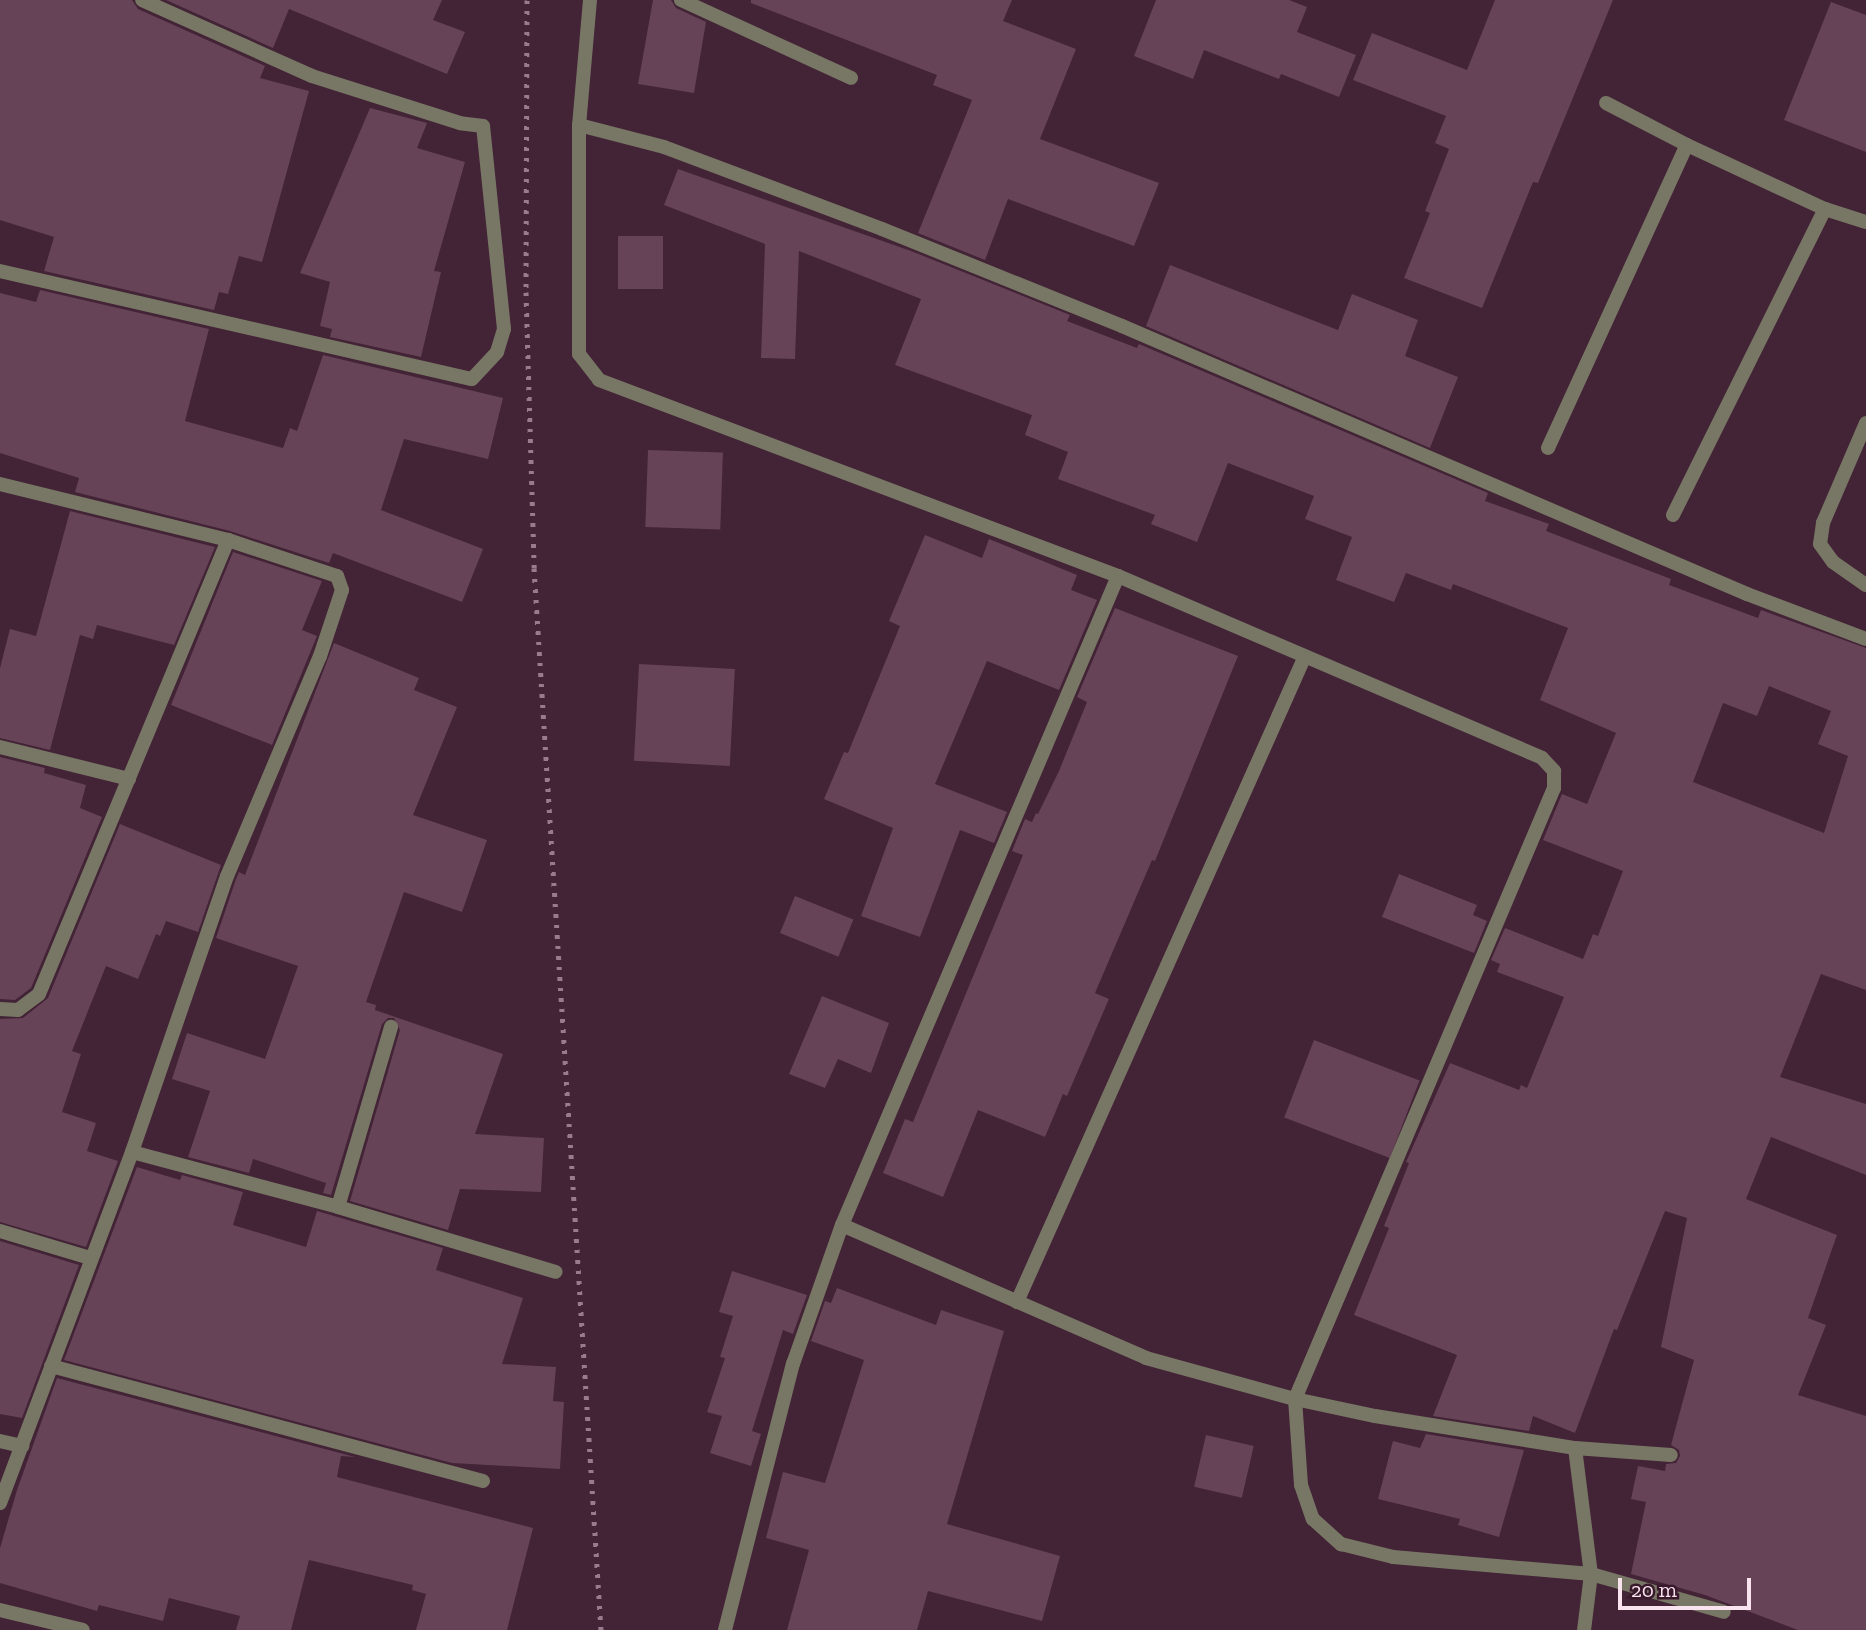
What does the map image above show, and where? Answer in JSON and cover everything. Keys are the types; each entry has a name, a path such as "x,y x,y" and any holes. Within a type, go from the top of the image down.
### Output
{"street":[{"path":"0,271 472,379 498,352 504,329 483,126 460,123 313,76 142,0"},
{"path":"590,0 579,125 579,354 599,380 1118,576 1542,758 1554,771 1554,788 1295,1399 1301,1485 1313,1519 1341,1544 1393,1557 1591,1574 1724,1612"},
{"path":"681,0 851,78"},
{"path":"1606,103 1687,145 1825,209 1866,222"},
{"path":"579,125 663,147 882,229 1122,326 1586,526 1866,639"},
{"path":"1548,448 1687,145"},
{"path":"1674,515 1825,209"},
{"path":"1866,422 1823,523 1820,544 1833,562 1866,585"},
{"path":"0,484 228,540 337,576 342,590 320,656 227,876 132,1152 0,1503"},
{"path":"0,1009 18,1010 39,994 228,540"},
{"path":"725,1630 793,1364 842,1225 1118,576"},
{"path":"1017,1302 1305,656"},
{"path":"0,747 129,779"},
{"path":"338,1207 391,1027"},
{"path":"132,1152 338,1207 556,1272"},
{"path":"842,1225 1146,1358 1295,1399 1375,1416 1575,1448 1671,1455"},
{"path":"0,1231 90,1258"},
{"path":"51,1366 483,1481"},
{"path":"0,1441 22,1446"},
{"path":"1575,1448 1591,1574 1584,1630"},
{"path":"0,1610 83,1630"}],"building":[{"path":"0,0 132,0 138,9 265,66 260,78 309,91 262,262 239,256 228,294 219,292 214,310 44,271 54,237 0,220"},
{"path":"166,0 442,0 433,20 465,32 447,74 289,9 273,48"},
{"path":"653,0 671,0 676,8 706,22 694,93 638,84"},
{"path":"751,0 1012,0 1003,21 1076,49 1040,139 1159,183 1134,246 1008,199 985,260 918,233 972,100 933,85 937,75 751,3"},
{"path":"1156,0 1289,0 1307,7 1297,32 1356,55 1339,97 1281,74 1279,79 1204,50 1193,79 1134,56"},
{"path":"1495,0 1613,0 1538,183 1533,182 1482,308 1404,278 1430,213 1425,211 1449,149 1435,143 1446,116 1353,80 1372,33 1467,70"},
{"path":"1831,2 1866,15 1866,152 1784,120"},
{"path":"370,108 427,123 417,148 465,162 434,271 441,272 421,357 330,337 332,329 320,326 330,282 300,273"},
{"path":"678,169 911,251 1070,315 1067,321 1137,348 1139,344 1488,493 1485,501 1549,524 1546,531 1671,579 1669,585 1758,618 1761,610 1866,648 1866,990 1821,974 1780,1077 1866,1104 1866,1175 1771,1137 1746,1199 1837,1235 1808,1318 1826,1325 1798,1395 1866,1416 1866,1630 1798,1630 1705,1595 1631,1574 1646,1502 1631,1499 1638,1466 1665,1471 1666,1464 1676,1463 1680,1456 1679,1450 1671,1445 1694,1360 1661,1347 1687,1218 1665,1211 1617,1330 1614,1329 1575,1433 1533,1416 1529,1431 1433,1416 1457,1355 1354,1315 1389,1228 1384,1226 1409,1163 1406,1162 1450,1063 1519,1090 1521,1085 1527,1088 1564,997 1497,972 1500,964 1491,960 1505,928 1583,959 1593,934 1598,936 1623,871 1543,840 1562,794 1587,804 1616,733 1540,700 1568,628 1453,584 1451,590 1406,573 1394,602 1336,580 1352,537 1305,519 1314,496 1228,463 1197,542 1151,524 1155,515 1058,479 1068,452 1025,435 1032,415 895,365 921,299 799,251 795,359 761,358 765,244 664,205","holes":["1769,686 1831,711 1818,744 1848,756 1824,833 1693,782 1723,703 1757,716"]},
{"path":"618,236 663,236 663,289 618,289"},
{"path":"1170,265 1338,330 1352,294 1418,320 1405,356 1458,377 1430,448 1146,326"},
{"path":"40,290 209,329 185,421 283,448 290,428 297,431 323,355 503,398 488,459 404,439 381,510 483,549 462,602 333,553 329,563 230,531 75,492 79,478 0,453 0,293 36,302"},
{"path":"648,450 723,453 720,530 645,527"},
{"path":"70,511 215,547 174,645 97,625 93,639 80,635 50,750 0,738 0,668 10,629 36,636"},
{"path":"925,535 982,558 989,539 1077,575 1071,590 1097,600 1059,690 987,661 935,784 1007,812 994,843 960,830 920,937 861,916 893,828 824,799 844,752 848,753 900,626 889,621"},
{"path":"233,552 322,581 302,630 317,636 272,745 171,705"},
{"path":"1115,608 1238,656 1155,861 1152,860 1095,993 1109,999 1067,1096 1063,1094 1045,1137 978,1110 943,1197 883,1173 905,1119 913,1122 1023,855 1012,851 1025,819 1032,822 1036,813 1038,814 1059,771 1087,702 1077,697"},
{"path":"334,643 419,678 414,690 457,707 413,815 487,840 462,912 404,892 366,1002 376,1005 375,1010 503,1054 475,1134 544,1138 541,1192 460,1189 448,1230 350,1201 400,1030 394,1018 388,1018 382,1024 331,1195 323,1193 326,1183 253,1159 249,1173 188,1157 210,1091 172,1079 187,1033 265,1059 298,966 216,938 239,872 245,875"},
{"path":"639,664 735,669 730,766 634,761"},
{"path":"0,757 45,768 44,773 86,785 80,808 102,817 31,988 15,1000 0,999"},
{"path":"120,824 221,865 198,932 166,921 160,936 156,934 138,979 106,966 72,1051 81,1054 62,1112 96,1123 87,1151 118,1161 86,1247 0,1222 0,1019 23,1018 48,998"},
{"path":"1399,874 1477,905 1473,915 1487,921 1474,953 1382,917"},
{"path":"795,896 853,920 838,957 780,933"},
{"path":"822,996 889,1023 871,1073 838,1059 825,1088 789,1074"},
{"path":"1314,1040 1419,1080 1390,1158 1284,1117"},
{"path":"137,1167 180,1180 182,1175 243,1192 233,1225 306,1247 317,1211 443,1248 436,1270 523,1298 502,1364 556,1367 553,1401 564,1402 560,1469 452,1463 64,1360"},
{"path":"0,1241 79,1265 22,1418 0,1414"},
{"path":"732,1271 807,1295 793,1334 783,1330 752,1431 761,1434 751,1466 710,1453 722,1416 707,1412 725,1358 720,1357 733,1316 719,1312"},
{"path":"837,1288 936,1325 941,1310 1004,1331 947,1524 1060,1556 1042,1621 928,1591 917,1630 787,1630 809,1550 766,1538 783,1472 825,1483 864,1360 811,1341 825,1301 831,1303"},
{"path":"57,1378 355,1457 341,1456 337,1477 533,1528 507,1630 416,1630 426,1594 412,1590 413,1585 309,1560 291,1630 236,1630 240,1616 169,1598 163,1621 99,1605 97,1611 0,1583 0,1548 17,1490"},
{"path":"1426,1434 1524,1450 1499,1537 1458,1525 1460,1519 1378,1499 1393,1441 1420,1448"},
{"path":"1206,1435 1254,1446 1242,1498 1194,1487"}],"railway":[{"path":"527,0 526,292 534,568 601,1630"}]}
